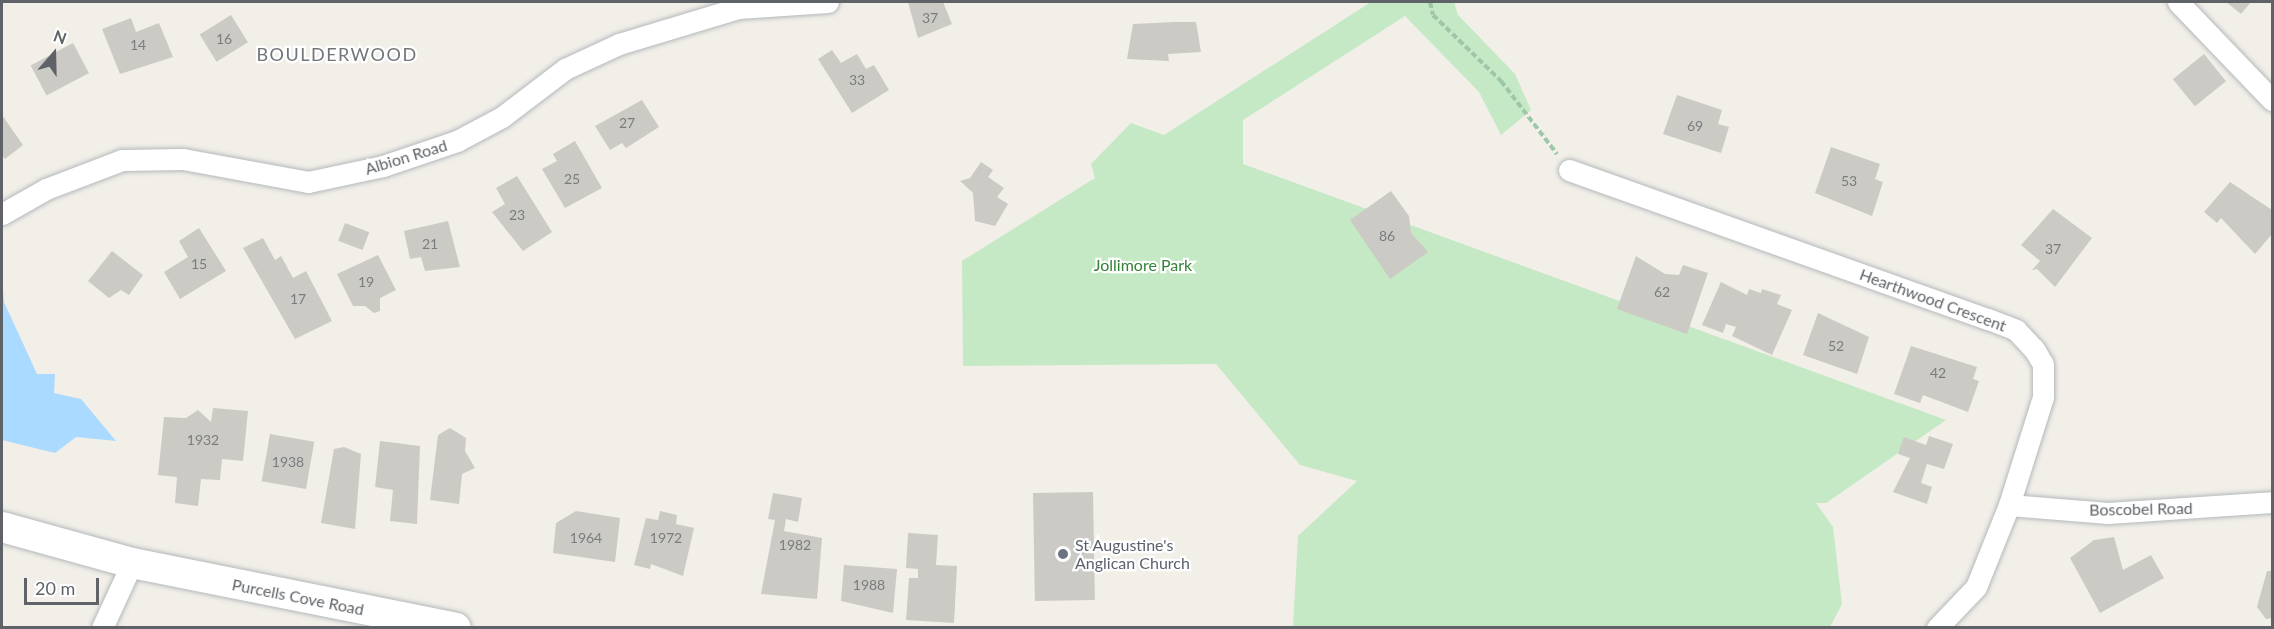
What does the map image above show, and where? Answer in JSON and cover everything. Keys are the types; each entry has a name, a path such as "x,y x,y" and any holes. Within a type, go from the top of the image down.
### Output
{"main road":[{"name":"Purcells Cove Road","path":"2,527 132,563 456,627"}],"street":[{"name":"Albion Road","path":"2,214 46,189 122,160 183,159 308,182 383,166 457,141 502,117 565,69 619,44 738,8 828,2"},
{"path":"2178,2 2272,100"},
{"name":"Hearthwood Crescent","path":"1569,171 2016,330 2034,349 2045,382 2009,505 1976,586 1937,627"},
{"name":"Boscobel Road","path":"2009,505 2108,513 2272,502"},
{"path":"102,627 132,563"}],"path":[{"path":"1430,2 1433,15 1501,81 1569,171"}],"green space":[{"name":"Jollimore Park","path":"1371,2 1454,2 1458,15 1515,74 1531,110 1501,135 1479,92 1405,16 1243,120 1243,164 1946,420 1826,503 1816,503 1833,527 1842,604 1830,627 1293,627 1298,536 1357,481 1300,465 1216,364 963,366 962,261 1095,178 1091,164 1131,123 1164,135"}],"water":[{"path":"2,276 4,302 37,374 55,374 54,393 81,399 116,441 76,437 55,453 2,440"}],"building":[{"path":"908,2 943,2 952,24 918,38"},
{"path":"2226,2 2251,2 2241,14"},
{"path":"231,15 248,42 217,62 200,35"},
{"path":"131,18 136,32 159,23 173,57 120,74 102,29"},
{"path":"1196,22 1201,52 1168,54 1169,61 1127,59 1133,24"},
{"path":"73,43 89,73 47,96 31,66"},
{"path":"832,50 841,63 857,54 866,69 874,65 889,90 852,113 818,59"},
{"path":"2204,54 2226,81 2195,106 2173,79"},
{"path":"1677,95 1722,110 1718,124 1729,127 1721,153 1663,134"},
{"path":"642,100 659,127 626,148 622,143 610,150 595,126"},
{"path":"2,115 23,145 5,159 2,155"},
{"path":"575,141 602,188 565,208 542,169 557,161 553,154"},
{"path":"1831,147 1880,164 1875,179 1883,182 1872,216 1815,193"},
{"path":"981,162 993,170 988,177 1004,188 997,197 1008,204 995,226 975,221 973,193 960,181 970,178"},
{"path":"517,176 552,232 523,251 492,212 505,204 496,188"},
{"path":"2230,182 2272,210 2272,234 2255,254 2221,218 2217,223 2204,212"},
{"path":"1391,191 1409,216 1411,233 1428,252 1390,279 1350,220"},
{"path":"2053,209 2092,238 2055,287 2037,269 2032,270 2040,261 2021,245"},
{"path":"448,221 460,267 425,271 421,257 410,259 404,231"},
{"path":"345,223 369,232 362,250 338,241"},
{"path":"199,228 226,271 180,299 164,272 188,257 179,241"},
{"path":"263,238 275,260 281,256 293,278 306,271 332,321 295,339 243,248"},
{"path":"112,251 143,275 129,295 121,290 109,298 88,281"},
{"path":"378,255 396,290 380,298 380,311 374,313 365,306 353,306 337,274"},
{"path":"1636,256 1665,274 1679,275 1683,265 1708,273 1687,334 1617,309"},
{"path":"1721,282 1747,295 1749,289 1761,293 1762,289 1781,295 1777,304 1792,310 1772,355 1732,336 1736,327 1726,324 1723,333 1702,325"},
{"path":"1818,313 1869,337 1857,374 1803,355"},
{"path":"1911,346 1977,367 1973,379 1979,381 1968,412 1923,395 1920,403 1894,394"},
{"path":"213,408 248,411 243,461 222,459 220,480 201,479 198,506 175,503 177,477 158,475 164,417 186,418 198,410 211,422"},
{"path":"450,428 466,438 465,451 475,468 462,474 459,504 430,500 438,435"},
{"path":"270,434 314,442 306,489 262,481"},
{"path":"1929,436 1953,444 1944,469 1927,464 1921,483 1932,487 1927,504 1893,492 1910,458 1898,454 1904,437 1926,445"},
{"path":"380,441 420,446 417,524 390,521 393,490 375,487"},
{"path":"344,447 361,454 355,529 321,523 334,449"},
{"path":"1093,492 1095,600 1035,601 1033,493"},
{"path":"773,493 802,498 798,522 786,519 784,531 822,538 817,599 761,594 775,520 768,519"},
{"path":"576,511 620,518 615,562 553,553 556,523"},
{"path":"660,511 677,515 676,524 694,528 683,576 651,564 650,569 634,565 646,518 658,520"},
{"path":"908,533 938,535 936,565 957,566 954,623 906,620 909,578 918,578 918,569 906,568"},
{"path":"2114,537 2123,570 2151,555 2164,578 2100,613 2070,558 2094,540"},
{"path":"844,565 897,569 893,613 841,601"},
{"path":"2267,571 2272,571 2272,618 2266,619 2257,607"}],"place":[{"name":"St Augustine's Anglican Church","path":"1063,554"}],"district":[{"name":"BOULDERWOOD","path":"337,54"}]}
